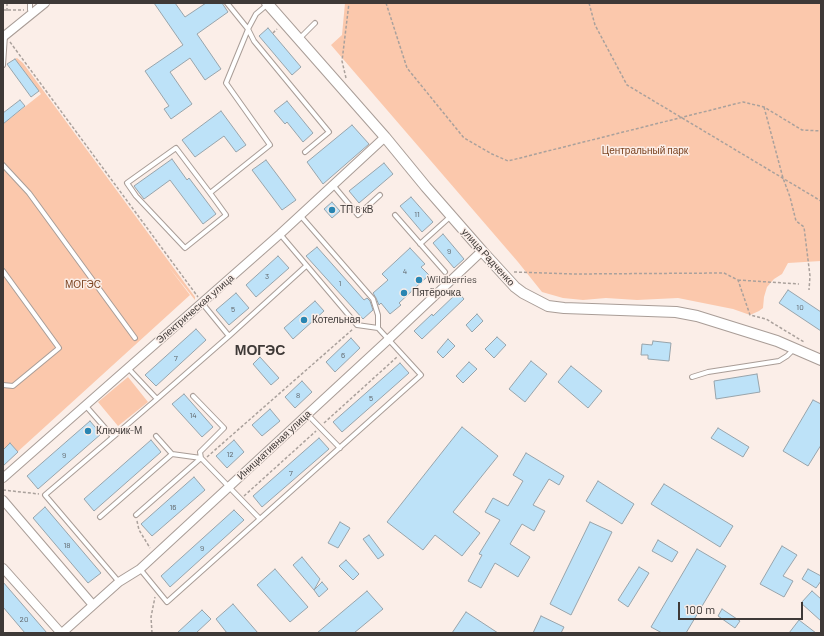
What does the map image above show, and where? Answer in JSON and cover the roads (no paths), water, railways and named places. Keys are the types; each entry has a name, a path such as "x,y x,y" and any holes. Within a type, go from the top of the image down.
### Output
{"street":[{"path":"4,36 45,3"},
{"name":"улица Радченко","path":"267,3 385,137 482,251 515,287 533,299 548,306 564,308 676,312 697,316 767,337 821,360"},
{"name":"Электрическая улица","path":"3,478 280,234 385,137"},
{"name":"Инициативная улица","path":"3,568 62,633 119,582 140,569 482,251"},
{"path":"3,500 93,605"}],"lane":[{"path":"30,3 30,10"},
{"path":"227,3 248,29 254,41 329,132 305,152"},
{"path":"210,193 270,145 226,83 248,29 256,14 267,3"},
{"path":"299,40 315,24"},
{"path":"3,65 4,36"},
{"path":"176,148 210,193 226,215 185,248 136,196 127,183 176,148"},
{"path":"3,165 29,193 135,338"},
{"path":"333,185 358,215 380,195"},
{"path":"395,215 445,272"},
{"path":"300,216 373,300 378,315 378,328"},
{"path":"420,244 451,216"},
{"path":"140,569 167,602 421,375 378,328 357,325 280,234"},
{"path":"119,582 46,495 229,336 306,266"},
{"path":"3,271 59,348 13,386 3,385"},
{"path":"202,303 229,336"},
{"path":"692,377 708,372 779,361 795,348"},
{"path":"128,368 156,399"},
{"path":"193,396 224,428 200,452 202,460 260,519"},
{"path":"85,405 113,437"},
{"path":"307,414 340,448"},
{"path":"156,436 172,454 202,460"},
{"path":"100,517 172,454"},
{"path":"136,515 202,460"}],"place":[{"name":"ТП 6 кВ","path":"332,210"},
{"name":"Wildberries","path":"419,280"},
{"name":"Пятёрочка","path":"404,293"},
{"name":"Котельная","path":"304,320"},
{"name":"Ключик-М","path":"88,431"}],"district":[{"name":"МОГЭС","path":"260,350"}],"park label":[{"name":"Центральный парк","path":"645,151"}]}
